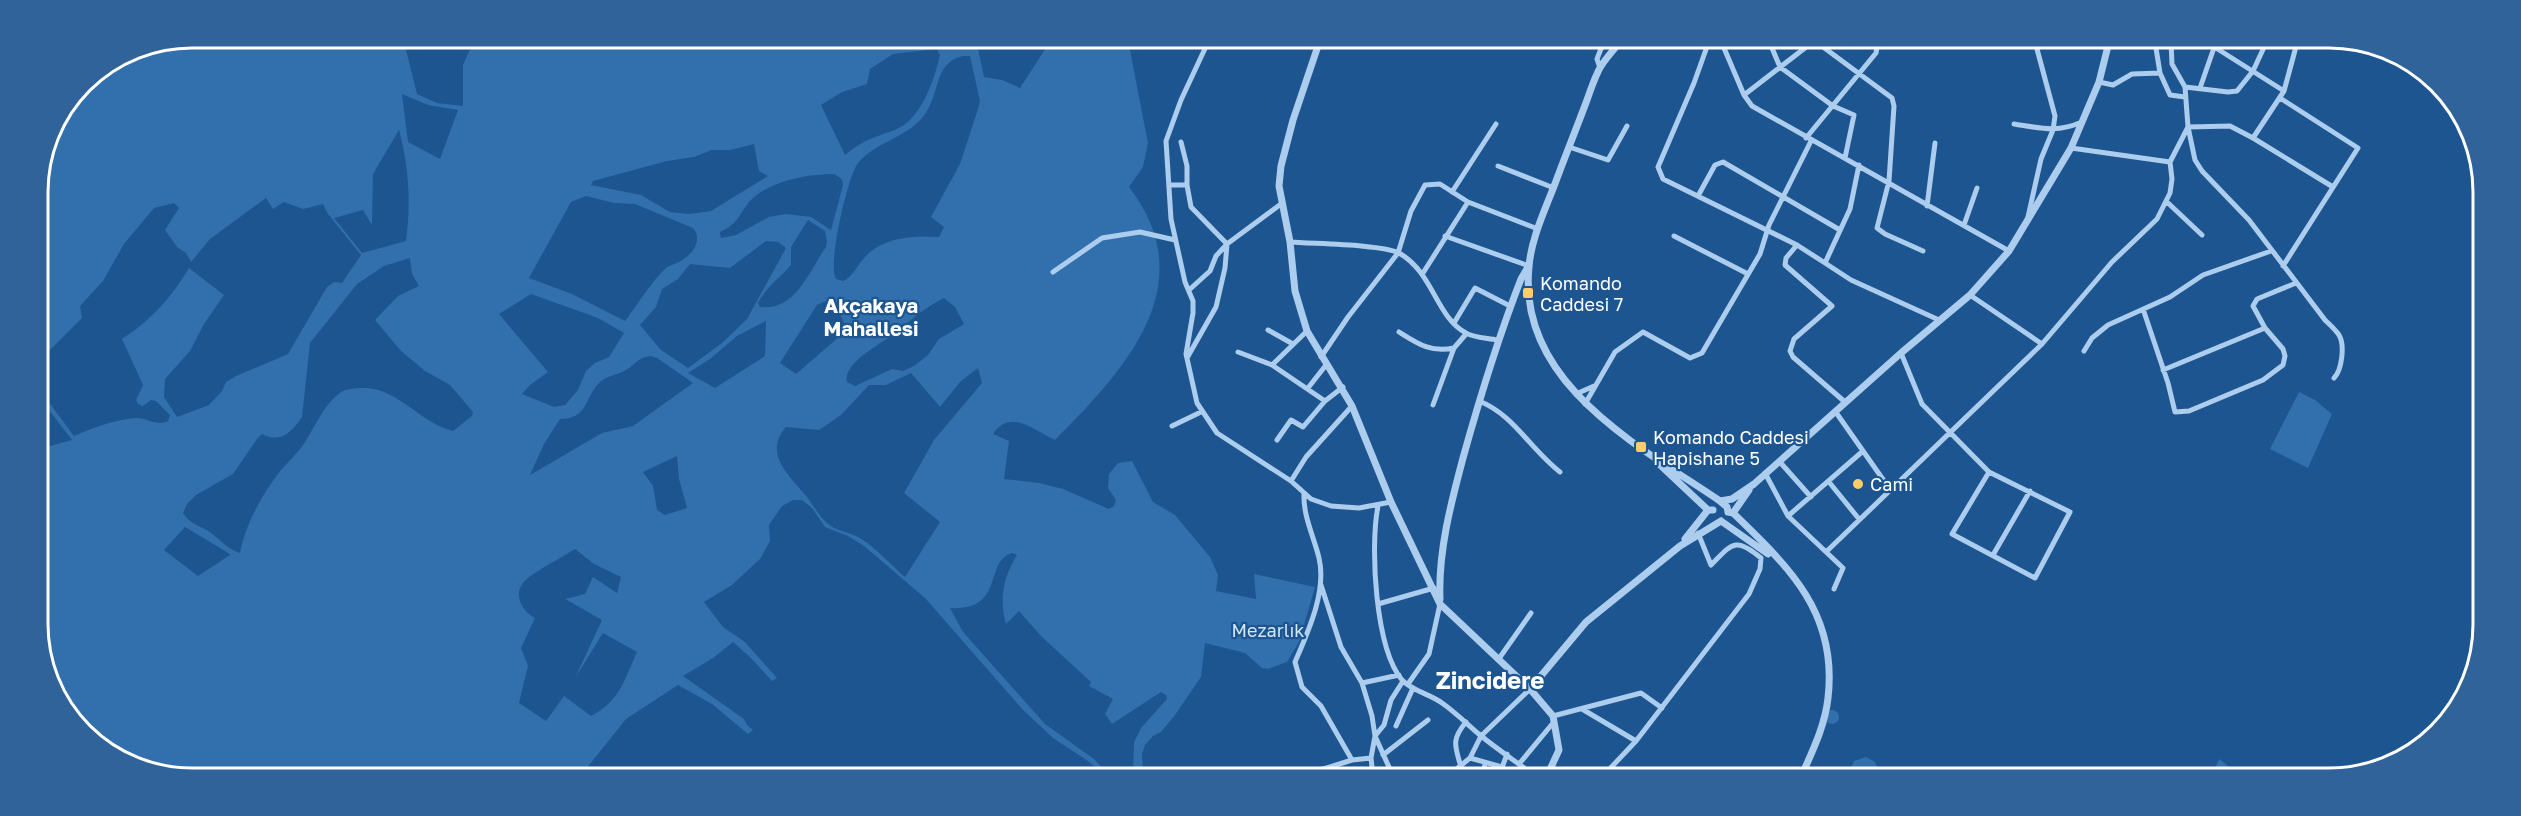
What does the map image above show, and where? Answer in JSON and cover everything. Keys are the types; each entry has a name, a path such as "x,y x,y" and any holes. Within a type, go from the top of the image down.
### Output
{"street":[{"path":"1205,48 1166,136 1175,240 1194,307 1187,359 1194,396 1201,412 1221,436 1291,481 1304,494 1318,502 1331,506 1359,508 1391,502"},
{"path":"1318,48 1281,165 1279,186 1290,242 1295,291 1307,331 1352,405 1391,502 1440,604 1530,690 1553,719 1559,750 1551,768"},
{"path":"1600,68 1597,59 1601,48"},
{"path":"1372,768 1371,758 1375,736 1384,725 1391,700 1408,684 1429,654 1440,604 1439,579 1452,498 1497,340 1528,266 1538,229 1600,68 1616,48"},
{"path":"1706,48 1658,167 1663,179 1797,245 1851,280 1938,320"},
{"path":"1724,48 1744,95 1752,106 2009,251"},
{"path":"1772,48 1780,67 1833,106 1854,114 1845,158"},
{"path":"1744,95 1807,48"},
{"path":"1823,48 1889,95 1894,102 1889,182 1877,228 1923,251"},
{"path":"1585,404 1615,352 1642,332 1690,358 1698,356 1718,328 1760,254 1768,230 1808,139 1860,75 1876,53 1877,48"},
{"path":"2027,222 2041,159 2053,130 2055,116 2037,48"},
{"path":"1466,722 1456,734 1455,746 1461,767 1470,758 1481,736 1530,690 1586,621 1680,546 1731,512 1754,484 1779,461 1901,352 1970,295 2009,251 2071,148 2084,122 2099,82 2108,48"},
{"path":"2156,48 2160,73 2170,95 2185,97"},
{"path":"2171,48 2173,69 2185,87 2188,127 2198,165 2249,220 2340,337 2342,349 2340,370 2334,378"},
{"path":"2200,88 2215,48"},
{"path":"2220,48 2284,91"},
{"path":"2185,87 2235,92 2244,86 2264,48"},
{"path":"2253,138 2284,91 2296,48"},
{"path":"2099,82 2113,85 2132,74 2160,73"},
{"path":"2280,98 2358,148 2283,266"},
{"path":"2014,124 2053,130 2066,129 2084,122"},
{"path":"1452,192 1496,124"},
{"path":"1569,147 1608,160 1627,126"},
{"path":"2188,127 2230,126 2333,187"},
{"path":"1826,552 1889,488 2042,344 2112,262 2157,219 2167,202 2172,179 2170,162 2188,127"},
{"path":"1181,142 1187,166 1187,185 1191,207 1227,244 1225,268 1216,307 1187,359"},
{"path":"1927,206 1935,143"},
{"path":"2071,148 2170,162"},
{"path":"1698,196 1715,165 1721,161 1840,230"},
{"path":"1825,263 1850,209 1858,165"},
{"path":"1498,166 1554,188"},
{"path":"1321,357 1348,317 1398,253 1411,211 1425,185 1440,184 1468,202 1538,229"},
{"path":"1169,185 1187,185"},
{"path":"1964,225 1977,188"},
{"path":"1423,273 1468,202"},
{"path":"2167,202 2202,235"},
{"path":"1189,290 1210,271 1216,256 1227,244 1281,204"},
{"path":"1053,272 1102,238 1140,231 1175,240"},
{"path":"1445,236 1528,266"},
{"path":"1674,236 1748,274"},
{"path":"1290,242 1380,248 1398,253 1423,273 1454,323 1466,334 1497,340"},
{"path":"1797,245 1786,258 1785,265 1832,306 1794,339 1790,351 1793,357 1845,402"},
{"path":"2084,351 2092,338 2108,325 2170,297 2203,275 2271,251"},
{"path":"1528,266 1528,293 1533,318 1544,350 1560,376 1585,404 1641,447 1727,507 1789,571 1806,593 1819,617 1826,644 1829,674 1828,700 1819,735 1805,768"},
{"path":"2143,309 2175,412 2189,411 2263,380 2280,368 2285,359 2284,351 2253,309 2254,302 2296,283"},
{"path":"1454,323 1475,288 1510,306"},
{"path":"1970,295 2042,344"},
{"path":"2163,370 2265,328"},
{"path":"1268,330 1293,344"},
{"path":"1272,365 1307,331"},
{"path":"1399,332 1430,349 1442,351 1454,348"},
{"path":"1433,405 1454,348 1466,334"},
{"path":"1238,352 1272,365 1325,401"},
{"path":"1901,352 1922,404 1948,433 1989,472 2070,512 2035,578 1952,534 1989,472"},
{"path":"1308,388 1326,365"},
{"path":"1576,394 1595,385"},
{"path":"1277,440 1291,420 1303,427 1325,401 1343,387"},
{"path":"1479,401 1502,413 1537,453 1560,472"},
{"path":"1291,481 1306,456 1352,405"},
{"path":"1835,411 1889,488"},
{"path":"1172,426 1201,412"},
{"path":"1641,447 1716,517 1751,540 1789,571"},
{"path":"1788,516 1863,451"},
{"path":"1779,461 1811,497"},
{"path":"1766,473 1788,516 1843,568 1834,589"},
{"path":"1829,482 1859,519"},
{"path":"1680,546 1715,506 1732,499 1754,484"},
{"path":"1993,555 2030,491"},
{"path":"1304,494 1303,506 1320,560 1321,584 1341,647 1362,683 1372,716 1375,736 1389,768"},
{"path":"1378,506 1374,559 1378,604 1387,648 1399,675 1408,684 1441,702 1481,736 1524,768"},
{"path":"1611,768 1636,741 1749,594 1760,569 1761,558 1747,546 1739,543 1730,546 1711,566 1698,533"},
{"path":"1321,584 1305,639 1295,662 1302,687 1321,706 1352,760"},
{"path":"1378,604 1434,588"},
{"path":"1498,660 1531,613"},
{"path":"1362,683 1399,675"},
{"path":"1396,726 1408,684"},
{"path":"1519,764 1553,719 1641,693 1662,708"},
{"path":"1582,709 1636,741"},
{"path":"1383,755 1428,720"},
{"path":"1470,758 1502,768 1507,754"},
{"path":"1326,768 1352,760 1371,758"},
{"path":"1484,768 1485,763"}],"green space":[{"name":"Mezarlık","path":"192,48 406,48 417,94 437,103 463,106 463,65 471,48 979,48 984,77 1002,80 1020,88 1046,48 1130,48 1148,143 1143,167 1129,187 1150,223 1159,257 1157,291 1147,323 1129,354 1107,384 1055,440 1032,427 1016,422 1008,422 1000,426 993,434 1009,441 1004,479 1039,483 1063,489 1109,509 1114,506 1116,500 1108,488 1109,474 1118,463 1132,461 1153,502 1175,515 1210,557 1218,575 1216,591 1256,599 1254,574 1315,587 1299,642 1287,662 1268,669 1262,668 1245,653 1205,643 1201,677 1161,732 1153,736 1145,745 1142,754 1143,768 1133,768 1134,742 1141,728 1167,699 1166,695 1161,692 1112,724 1105,714 1113,699 1089,686 1091,682 1042,637 1019,611 1006,624 1003,605 1004,588 1008,572 1017,555 1012,553 1003,558 987,594 979,602 968,607 950,608 963,632 1045,724 1094,759 1102,768 1096,768 1053,738 1023,710 925,598 864,546 848,536 825,527 812,508 802,500 793,500 782,506 769,525 770,541 760,559 732,585 704,602 723,627 745,642 777,678 772,681 733,642 713,658 683,676 744,719 753,730 748,734 712,704 678,685 626,719 587,768 173,767 137,757 104,738 90,726 72,704 56,670 49,643 48,624 48,447 72,440 48,409 48,401 74,436 127,419 139,418 160,423 168,421 170,415 156,401 151,400 143,406 138,404 136,400 143,385 122,339 160,308 189,268 224,295 204,324 190,351 165,379 164,397 177,417 209,405 222,391 226,382 288,354 327,287 334,282 342,283 361,255 328,214 323,204 303,209 284,202 273,209 266,198 210,239 191,262 165,230 179,208 174,203 154,208 124,244 103,281 80,306 82,318 48,352 48,183 53,155 67,120 97,84 120,67 155,53","holes":["937,49 940,55 930,87 913,117 904,125 863,142 845,155 821,105 842,92 867,84 870,69 893,54","970,56 980,101 960,164 931,217 944,227 939,237 919,236 890,241 872,250 846,279 843,281 836,279 834,271 836,240 849,184 858,163 873,150 907,131 922,118 928,110 941,73 953,60","402,94 428,105 458,110 440,159 408,142","399,130 408,186 406,241 362,253 334,218 363,210 372,225 373,174","754,144 759,171 768,176 711,211 689,214 670,212 641,195 591,185 593,181 667,161 694,157 712,150 730,150","834,174 842,179 843,185 831,230 811,217 786,214 769,217 736,235 721,238 720,232 734,223 757,195 777,184 812,175","586,196 614,203 635,204 693,228 696,233 697,242 692,252 660,274 625,321 572,294 529,278 571,202","808,220 825,231 826,247 807,278 792,296 772,307 760,307 758,303 761,297 791,265 791,247","766,241 778,242 786,248 747,319 722,343 688,368 661,350 640,325 656,307 662,289 678,279 690,264 730,268","410,258 412,274 419,286 398,296 375,320 401,351 425,371 450,385 473,412 472,416 453,431 441,427 400,400 379,390 360,388 343,391 329,403 302,446 267,489 251,520 240,553 193,523 183,513 187,504 196,495 233,474 262,434 274,438 285,435 302,417 310,343 357,284 384,266","531,294 598,318 624,333 609,357 595,363 586,371 578,390 565,405 554,407 522,394 548,372 499,314","833,298 847,330 796,374 780,363 817,305","944,298 955,307 964,324 939,339 928,355 914,366 903,371 892,369 855,386 847,382 847,375 851,367 866,353 925,309","766,321 765,356 715,388 688,373 710,359 737,336","647,357 657,358 693,383 633,426 602,433 530,475 544,444 560,419 569,418 581,411 600,382","978,368 982,383 934,440 904,493 940,522 905,577 866,542 834,528 824,520 787,473 778,456 777,447 779,437 786,427 819,430 841,415 869,385 886,385 911,373 940,407 960,382","677,456 679,479 687,508 665,515 657,510 653,486 643,472","185,527 230,555 198,576 164,550","575,549 594,564 621,577 617,593 593,577 585,594 565,599 602,620 575,678 603,633 637,652 620,689 601,710 591,716 564,696 546,721 519,703 528,666 521,648 535,618 523,607 519,593 527,579"]},
{"path":"2299,392 2315,400 2332,414 2308,468 2270,449"},
{"path":"1832,710 1837,712 1839,717 1837,722 1832,724 1827,722 1825,717 1827,712"},
{"path":"1866,757 1875,762 1877,768 1851,768 1854,761"},
{"path":"2219,759 2231,768 2215,768"}],"place":[{"name":"Komando Caddesi 7","path":"1528,293"},
{"name":"Komando Caddesi Hapishane 5","path":"1641,447"},
{"name":"Cami","path":"1858,484"}],"district":[{"name":"Akçakaya Mahallesi","path":"871,316"},
{"name":"Zincidere","path":"1490,679"}]}
